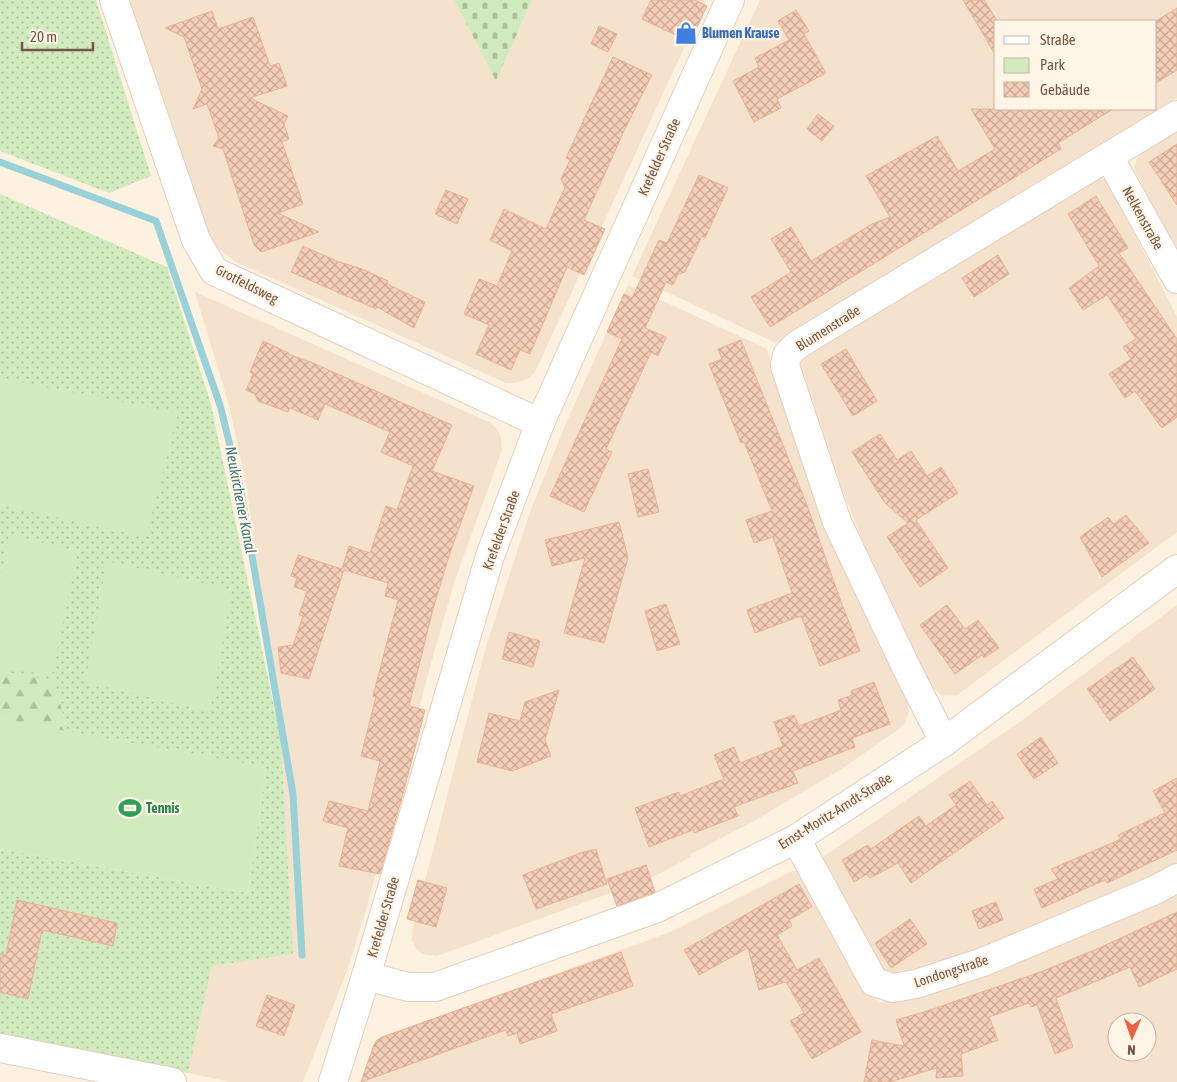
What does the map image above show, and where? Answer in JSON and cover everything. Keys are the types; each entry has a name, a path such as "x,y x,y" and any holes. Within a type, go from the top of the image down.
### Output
{"street":[{"name":"Grotfeldsweg","path":"114,0 196,240 214,271 540,423"},
{"name":"Krefelder Straße","path":"333,1082 490,556 540,423 730,0"},
{"name":"Blumenstraße","path":"944,742 837,522 785,366 787,355 797,345 1177,115"},
{"name":"Nelkenstraße","path":"1109,157 1177,279"},
{"name":"Ernst-Moritz-Arndt-Straße","path":"366,976 408,987 435,987 657,908 796,839 944,742 1177,569"},
{"name":"Londongstraße","path":"796,839 874,982 893,988 916,984 983,962 1146,894 1177,878"},
{"path":"0,1048 172,1082"}],"shaded area":[{"path":"126,0 454,0 496,81 532,0 706,0 535,372 529,378 515,383 506,383 234,261 214,245 208,234"},
{"path":"760,0 1177,0 1177,98 776,343 632,276"},
{"path":"1177,128 1177,254 1134,169 1141,151"},
{"path":"1091,180 1105,180 1109,184 1177,317 1177,532 957,695 943,696 933,688 895,613 860,535 830,458 801,365 807,353"},
{"path":"628,285 767,349 805,468 906,696 909,704 908,714 905,723 899,729 840,770 752,822 691,854 691,857 649,879 437,956 422,954 412,941 412,931 485,650 530,512 567,421"},
{"path":"195,292 489,422 497,429 501,437 502,450 455,580 430,667 368,903 348,968 303,1082 230,1082 188,1073 212,966 293,954 281,741 246,483 229,405"},
{"path":"1177,605 1177,868 963,958 886,978 821,862 823,857 1021,721"},
{"path":"792,871 799,871 805,876 878,1003 933,987 1177,888 1177,1082 360,1082 374,1043 380,1038 670,932"}],"green space":[{"path":"0,0 96,0 151,176 109,193 0,151"},
{"path":"454,0 532,0 496,81"},
{"path":"0,194 167,267 211,404 281,741 293,954 212,966 188,1073 0,1036 0,849 248,893 266,767 68,732 54,681 0,671"},
{"path":"0,378 178,413 146,537 0,505"},
{"path":"9,534 78,552 52,675 0,668 0,581"},
{"path":"107,561 232,590 210,712 85,682"},
{"path":"0,671 54,680 68,732 0,719"},
{"name":"Tennis","path":"0,719 266,767 248,893 0,849"}],"building":[{"path":"651,0 695,0 707,6 690,42 642,19"},
{"path":"963,0 984,0 996,19 994,20 994,53"},
{"path":"1177,8 1177,70 1157,82 1157,20"},
{"path":"796,10 809,31 804,34 826,73 777,99 781,108 754,122 733,81 759,67 755,58 789,40 778,21"},
{"path":"212,11 218,29 253,17 270,66 279,63 287,86 250,98 288,116 284,124 289,139 282,142 303,204 278,213 319,232 261,252 254,245 223,149 213,146 219,138 207,104 193,109 202,89 184,37 165,28"},
{"path":"599,26 617,34 608,52 591,44"},
{"path":"613,57 652,75 624,131 584,220 605,229 584,275 567,267 530,354 520,350 511,370 476,354 489,325 464,314 479,279 497,286 512,251 490,240 504,209 546,229 565,187 561,179 570,160 566,158"},
{"path":"971,109 1111,110 1058,143 1061,149 770,327 751,297 791,272 771,239 791,227 811,261 872,224 890,217 866,176 937,136 958,171 995,149"},
{"path":"818,114 834,126 822,141 807,129"},
{"path":"1177,144 1177,205 1149,162"},
{"path":"699,175 728,188 705,238 702,236 685,272 678,274 673,285 666,282 645,328 666,337 658,356 651,352 606,449 612,452 584,512 550,496 622,339 607,332 624,294 632,298 659,240 667,243"},
{"path":"446,190 468,199 457,224 435,214"},
{"path":"1096,196 1128,248 1119,253 1177,339 1177,417 1162,428 1135,391 1125,398 1109,374 1131,359 1123,347 1136,339 1107,295 1083,310 1069,288 1099,266 1068,214"},
{"path":"303,246 339,262 362,269 388,281 387,284 425,302 414,328 377,307 376,309 291,272"},
{"path":"998,255 1009,274 974,297 962,278"},
{"path":"741,340 807,505 860,651 820,666 801,616 755,633 747,610 792,593 773,537 754,543 746,520 772,511 744,442 741,443 709,364 722,359 718,349"},
{"path":"263,341 288,354 313,363 452,425 432,471 474,486 450,553 433,609 409,706 425,710 380,874 339,866 348,828 323,821 329,801 368,811 380,761 361,756 376,697 373,696 398,600 385,596 388,583 344,570 309,679 281,673 278,647 293,645 303,616 299,615 307,591 294,587 297,578 291,576 298,555 342,569 349,546 370,553 386,506 397,510 413,466 381,452 390,432 325,404 318,420 290,408 288,412 258,401 255,394 246,390 253,374 250,372"},
{"path":"846,349 877,401 853,416 821,364"},
{"path":"880,434 897,460 911,451 927,476 941,467 958,493 916,520 948,568 920,587 887,537 908,523 885,503 852,452"},
{"path":"648,469 659,512 638,517 628,474"},
{"path":"1126,515 1149,543 1102,577 1080,537 1108,517 1114,524"},
{"path":"619,522 628,558 604,643 564,633 585,558 552,566 545,540"},
{"path":"666,604 680,644 657,651 645,611"},
{"path":"947,605 965,629 978,620 999,648 984,658 982,655 955,674 920,625"},
{"path":"509,632 540,641 533,667 502,659"},
{"path":"1133,657 1155,689 1110,721 1087,689"},
{"path":"874,682 890,724 852,738 855,747 793,771 798,783 734,807 738,816 694,833 693,830 649,847 635,808 679,792 680,796 724,779 714,755 734,747 740,763 783,746 774,722 794,715 799,726 841,710 838,700 852,695 851,691"},
{"path":"559,690 545,740 551,756 512,771 477,762 489,713 520,721 525,702"},
{"path":"1041,737 1058,763 1034,779 1017,754"},
{"path":"1177,778 1177,850 1107,883 1105,880 1042,908 1034,889 1058,879 1051,869 1121,839 1118,835 1165,813 1153,791"},
{"path":"970,781 987,805 992,801 1004,818 911,883 898,863 870,878 867,874 854,882 842,860 868,845 871,849 919,816 926,826 956,805 949,795"},
{"path":"596,849 607,884 536,909 523,875 583,852"},
{"path":"646,865 655,892 617,906 607,879"},
{"path":"418,880 447,888 436,927 407,919"},
{"path":"799,884 812,907 789,920 792,926 777,935 797,970 819,958 861,1032 812,1059 790,1021 804,1013 786,982 759,990 748,948 699,975 684,950"},
{"path":"17,900 117,923 113,946 42,930 28,999 0,992 0,954 6,955"},
{"path":"996,902 1003,920 979,929 972,911"},
{"path":"1177,912 1177,969 1139,987 1130,967 1056,998 1073,1047 1055,1054 1037,1005 1031,1007 1029,1003 989,1017 998,1040 961,1054 963,1076 936,1078 937,1068 890,1082 864,1082 872,1040 904,1046 896,1020 1043,971 1097,949"},
{"path":"910,919 927,944 891,968 875,943"},
{"path":"621,952 633,986 551,1014 557,1031 520,1044 517,1033 508,1036 506,1030 361,1082 374,1045 382,1037"},
{"path":"267,995 295,1005 284,1036 256,1026"}],"waterway":[{"name":"Neukirchener Kanal","path":"0,162 156,221 220,405 240,486 293,794 302,955"}],"place":[{"name":"Blumen Krause","path":"686,33"},
{"name":"Tennis","path":"130,808"}]}
